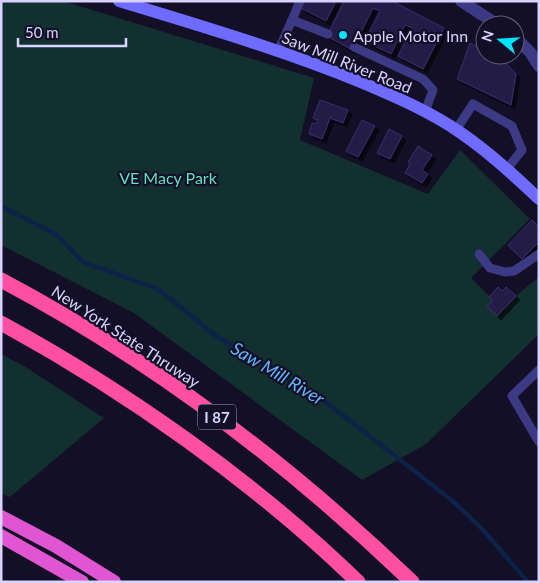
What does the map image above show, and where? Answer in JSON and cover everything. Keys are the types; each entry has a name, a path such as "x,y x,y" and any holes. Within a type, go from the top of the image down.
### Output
{"highway":[{"name":"New York State Thruway","path":"1,280 51,308 125,354 225,423 348,522 412,582"},
{"name":"I 87","path":"1,323 103,383 189,443 272,507 358,582"},
{"path":"1,517 56,546 114,582"},
{"path":"1,536 82,582"}],"main road":[{"name":"Saw Mill River Road","path":"119,1 278,51 321,66 393,96 456,130 507,169 539,199"}],"street":[{"path":"461,1 483,15"},
{"path":"525,47 539,66"}],"lane":[{"path":"278,51 300,1"},
{"path":"292,20 328,34"},
{"path":"354,47 423,79 433,90 425,112"},
{"path":"456,130 473,104 512,126 522,150 507,169"},
{"path":"480,254 490,268 505,272 514,271 539,254"},
{"path":"539,370 512,396 539,442"}],"green space":[{"name":"VE Macy Park","path":"1,1 63,1 314,78 300,140 428,194 460,150 530,219 471,278 501,308 539,277 539,334 426,444 362,480 134,313 1,245"},
{"path":"1,354 27,368 104,418 10,497 1,493"}],"building":[{"name":"Apple Motor Inn","path":"304,1 336,1 326,21 301,8"},
{"name":"Apple Motor Inn","path":"344,1 392,1 444,28 423,69 398,56 412,28 405,25 391,54 365,41 380,11 373,8 352,50 327,36"},
{"path":"470,43 475,45 475,65 508,65 516,74 511,105 457,79"},
{"path":"320,100 348,110 343,123 330,118 322,139 309,134 312,123 316,124 318,120 313,118"},
{"path":"362,120 375,126 358,157 346,151"},
{"path":"389,129 402,136 390,159 377,153"},
{"path":"418,146 432,155 422,170 428,174 422,183 405,173 410,164 408,162"},
{"path":"532,220 539,227 539,242 522,259 508,245"},
{"path":"498,287 502,291 506,287 516,296 497,316 487,306 493,301 489,297"}],"waterway":[{"name":"Saw Mill River","path":"1,206 57,235 83,262 158,289 216,336 322,399 454,502 483,530 528,582"}],"place":[{"name":"Apple Motor Inn","path":"343,35"}]}
